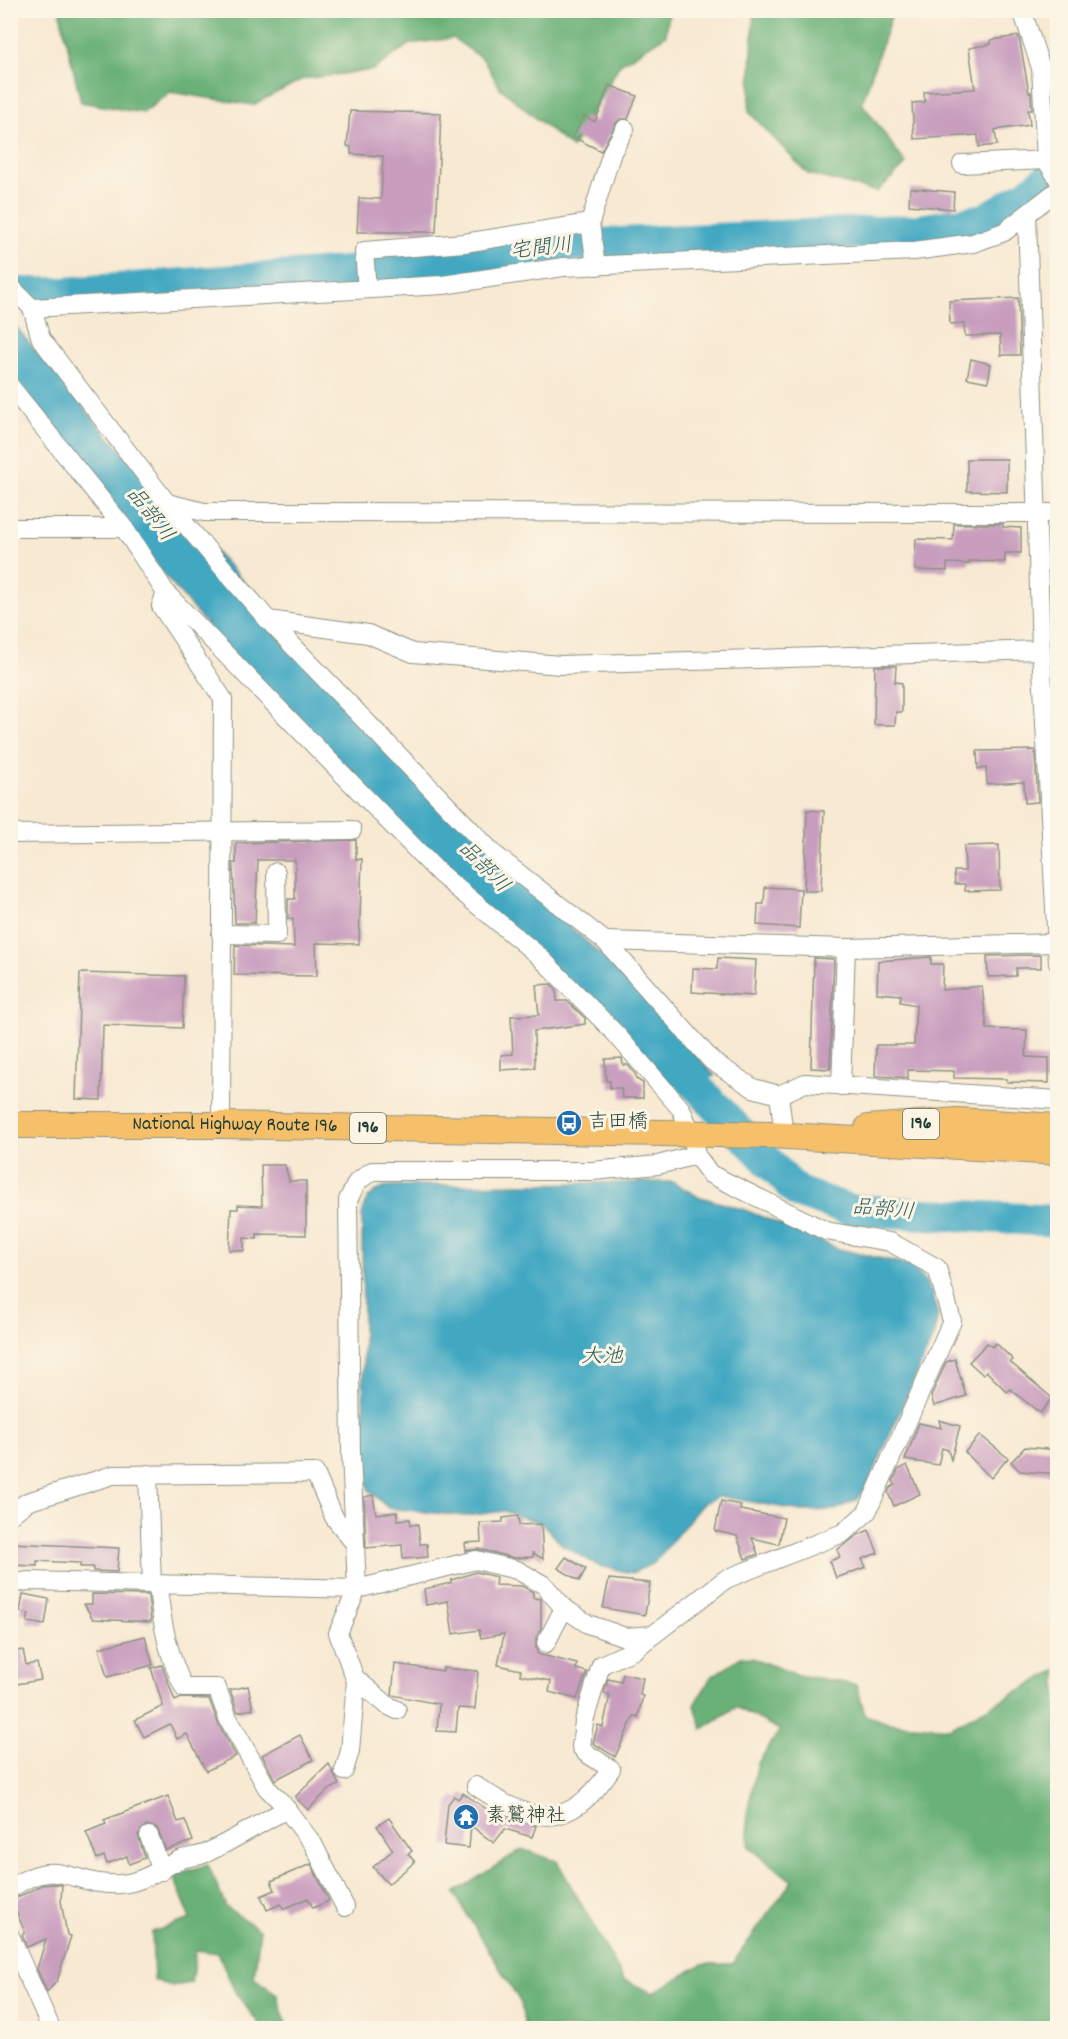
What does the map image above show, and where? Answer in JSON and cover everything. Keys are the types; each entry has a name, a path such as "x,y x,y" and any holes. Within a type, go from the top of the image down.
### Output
{"highway":[{"name":"National Highway Route 196","path":"778,1135 957,1121 1058,1127"},
{"name":"National Highway Route 196","path":"10,1125 221,1125 694,1145 725,1134 778,1135 1058,1152"}],"street":[{"path":"962,164 1052,164 1041,68 1022,10"},
{"path":"596,265 590,224 612,152 626,129"},
{"path":"32,307 443,285 563,267 925,249 973,243 1004,232 1058,190"},
{"path":"1027,215 1041,650 1058,963"},
{"path":"367,289 364,251 464,243 590,224"},
{"path":"10,285 32,307 40,339 167,503 268,620 494,854 605,941 712,1061 753,1089 779,1095 805,1083 1058,1101"},
{"path":"10,386 124,528 166,593 439,873 539,956 615,1033 681,1109 694,1145 710,1174 826,1231 890,1242 937,1268 952,1321 867,1512 843,1533 726,1579 634,1650 601,1665 584,1721 581,1747 586,1753 611,1769 596,1792 561,1815 543,1817 510,1809 476,1786"},
{"path":"167,503 204,512 1058,513"},
{"path":"10,528 124,528"},
{"path":"166,593 161,606 224,699 221,1125"},
{"path":"268,620 368,634 413,652 561,665 1041,650"},
{"path":"10,834 352,830"},
{"path":"221,934 277,935 276,872"},
{"path":"605,941 846,948 1057,943"},
{"path":"841,1086 846,948"},
{"path":"778,1135 779,1095"},
{"path":"344,1771 350,1751 356,1680 338,1633 357,1589 351,1453 348,1200 357,1182 372,1171 592,1171 658,1165 694,1145"},
{"path":"10,1515 27,1502 113,1475 315,1473 334,1517 355,1544"},
{"path":"148,1474 155,1585 161,1625 172,1664 184,1689 217,1688 228,1718 267,1788 288,1809 314,1844 345,1907"},
{"path":"10,1584 29,1581 357,1589 476,1560 518,1570 544,1585 564,1608 588,1624 625,1637 653,1635 666,1624"},
{"path":"546,1643 564,1608"},
{"path":"356,1680 387,1705 398,1710"},
{"path":"10,1889 40,1872 64,1873 116,1885 128,1884 162,1871 182,1859 215,1848 288,1809"},
{"path":"149,1836 162,1871"},
{"path":"10,1936 51,2028"}],"green space":[{"path":"64,10 669,11 666,35 620,64 572,148 500,88 484,60 453,38 410,44 373,70 303,79 253,105 170,92 143,113 81,102 60,13"},
{"path":"754,11 893,11 862,103 906,164 877,192 808,174 749,112"},
{"path":"741,1657 752,1658 798,1675 857,1685 865,1715 888,1723 950,1728 1057,1670 1057,2028 525,2028 521,2003 454,1893 522,1849 557,1861 624,1980 653,1993 702,1964 732,1964 792,1881 749,1847 747,1813 758,1763 780,1730 736,1707 702,1729 695,1705 711,1677"},
{"path":"208,1865 226,1907 260,1930 254,1978 277,1994 287,2028 262,2028 235,1992 218,1953 196,1950 191,1983 171,1986 154,1980 152,1932 191,1919 173,1875"}],"water":[{"path":"10,320 106,434 536,896 620,972 715,1076 672,1086 437,862 230,652 160,570 11,381"},
{"name":"大池","path":"672,1182 697,1196 745,1210 839,1249 909,1265 924,1279 932,1294 938,1315 933,1337 869,1482 858,1499 835,1510 802,1511 719,1496 703,1503 654,1563 632,1573 599,1566 562,1545 543,1524 504,1511 465,1516 388,1508 369,1490 364,1468 362,1216 367,1199 378,1190 390,1186"}],"building":[{"path":"1019,36 1029,93 1031,92 1032,110 1028,110 1030,125 995,130 997,145 979,147 978,135 914,139 912,103 925,102 924,92 975,89 969,48 991,44 991,40"},
{"path":"609,85 637,96 628,119 620,119 616,123 601,151 573,137 584,116 595,122"},
{"path":"350,111 441,113 436,232 357,232 359,198 381,199 383,156 351,154 351,147 347,146"},
{"path":"910,188 954,192 953,209 909,205"},
{"path":"1018,298 1020,355 1001,355 1000,335 965,336 964,323 950,324 949,301"},
{"path":"971,359 991,364 988,382 967,378"},
{"path":"967,459 1007,459 1007,492 967,491"},
{"path":"954,524 1003,524 1003,527 1021,528 1021,553 1005,553 1005,562 969,561 969,564 947,563 947,571 915,570 916,539 953,540"},
{"path":"875,666 896,666 895,682 902,683 902,712 896,712 895,725 874,725"},
{"path":"1035,750 1038,802 1025,803 1024,782 987,784 986,768 978,769 977,751"},
{"path":"807,810 824,811 821,891 804,891"},
{"path":"356,840 356,860 362,859 359,944 316,943 317,976 234,975 235,945 294,947 293,919 288,919 288,899 295,899 295,860 258,860 255,923 235,923 233,863 236,863 236,843"},
{"path":"999,845 1000,890 965,891 965,884 955,884 954,871 965,871 964,846"},
{"path":"765,887 801,889 799,928 757,925 758,904 764,904"},
{"path":"1041,955 1041,968 1016,968 1016,976 988,977 987,956"},
{"path":"931,957 931,964 943,964 942,990 982,986 987,1029 1027,1030 1026,1057 1049,1058 1049,1083 954,1078 954,1071 908,1070 908,1078 875,1076 876,1045 914,1045 916,1005 900,1002 901,995 877,993 878,961"},
{"path":"718,958 756,960 754,996 692,992 693,968 717,969"},
{"path":"814,958 834,959 830,1069 811,1068"},
{"path":"80,973 184,976 182,1028 103,1025 101,1100 76,1099"},
{"path":"551,984 556,990 557,1001 567,1001 585,1018 585,1024 534,1031 535,1068 501,1070 501,1055 513,1054 511,1016 539,1015 536,985"},
{"path":"622,1058 623,1065 628,1065 636,1075 636,1079 643,1083 643,1098 622,1098 621,1088 610,1088 610,1081 606,1081 605,1059"},
{"path":"261,1165 285,1165 289,1181 306,1181 306,1235 257,1234 257,1239 244,1238 244,1251 229,1250 231,1209 238,1209 238,1205 262,1206"},
{"path":"987,1343 992,1347 996,1343 1013,1360 1010,1362 1052,1398 1040,1413 1010,1389 1007,1392 986,1371 983,1375 969,1362"},
{"path":"955,1359 966,1396 934,1406 931,1396 946,1362"},
{"path":"939,1420 960,1426 951,1460 948,1450 942,1448 938,1465 905,1460 919,1423 941,1428"},
{"path":"980,1435 1008,1458 991,1478 965,1452"},
{"path":"1025,1447 1058,1450 1058,1474 1020,1471 1011,1462"},
{"path":"907,1465 920,1494 894,1506 888,1493 895,1485 893,1481 898,1470"},
{"path":"373,1495 376,1514 397,1512 398,1520 410,1519 411,1525 418,1524 420,1544 427,1544 428,1557 403,1559 402,1545 366,1548 364,1497"},
{"path":"721,1501 741,1505 740,1510 784,1518 779,1544 752,1538 758,1554 745,1559 737,1536 715,1531"},
{"path":"518,1516 519,1525 541,1524 543,1559 533,1553 533,1557 514,1558 479,1549 466,1551 465,1543 481,1542 480,1523 503,1522 503,1518"},
{"path":"869,1530 878,1553 862,1559 866,1567 836,1578 830,1561 840,1557 837,1550"},
{"path":"10,1543 119,1548 117,1572 93,1571 93,1567 80,1567 80,1563 37,1561 37,1566 10,1565"},
{"path":"566,1557 586,1569 579,1581 558,1568"},
{"path":"476,1572 496,1577 495,1585 522,1586 533,1592 533,1598 541,1599 541,1628 536,1638 536,1649 538,1654 577,1664 576,1669 587,1672 577,1699 549,1692 551,1681 520,1675 521,1670 498,1665 504,1634 481,1638 479,1630 453,1634 448,1601 426,1605 424,1589 451,1583 451,1580"},
{"path":"609,1579 650,1583 645,1615 603,1608"},
{"path":"23,1594 49,1599 45,1625 27,1622 29,1614 20,1612"},
{"path":"92,1594 148,1595 151,1622 93,1619 84,1604 92,1604"},
{"path":"145,1636 153,1665 107,1677 99,1648"},
{"path":"23,1650 26,1665 37,1663 41,1680 10,1685 10,1652"},
{"path":"395,1664 443,1671 443,1668 478,1671 475,1709 458,1708 456,1732 437,1731 439,1704 392,1695"},
{"path":"162,1665 175,1701 181,1698 209,1699 218,1723 236,1756 206,1771 187,1734 177,1739 170,1724 144,1737 135,1720 163,1706 151,1668"},
{"path":"623,1674 643,1678 640,1695 643,1696 638,1717 634,1716 615,1757 593,1743 598,1725 603,1727 610,1695 604,1693 608,1679 621,1682"},
{"path":"248,1686 253,1709 238,1712 230,1690"},
{"path":"300,1735 313,1760 275,1780 262,1755"},
{"path":"329,1764 339,1785 327,1791 308,1810 295,1797"},
{"path":"463,1793 494,1814 496,1811 536,1826 532,1837 505,1829 494,1843 471,1826 469,1848 444,1845 448,1804 454,1796 458,1799"},
{"path":"168,1796 178,1822 185,1820 193,1841 166,1850 157,1828 146,1825 138,1835 145,1858 129,1864 127,1856 107,1864 104,1856 97,1859 86,1832 106,1824 104,1820"},
{"path":"389,1818 412,1851 408,1854 415,1862 388,1884 373,1867 393,1850 377,1826"},
{"path":"311,1864 329,1901 313,1908 308,1898 284,1909 281,1904 267,1910 261,1896 275,1890 271,1881"},
{"path":"42,1885 62,1885 61,1901 67,1935 71,1936 57,1981 47,1992 37,1969 46,1939 27,1947 22,1935 25,1933 12,1900"}],"waterway":[{"name":"宅間川","path":"10,293 65,293 412,267 575,245 920,230 985,219 1029,193 1058,170"},
{"name":"品部川","path":"663,1051 797,1192 850,1210 1058,1221"}],"place":[{"name":"吉田橋","path":"569,1123"},
{"name":"素鷲神社","path":"466,1817"}]}
